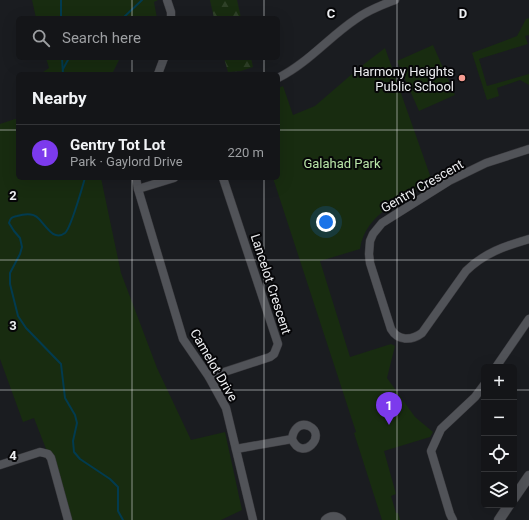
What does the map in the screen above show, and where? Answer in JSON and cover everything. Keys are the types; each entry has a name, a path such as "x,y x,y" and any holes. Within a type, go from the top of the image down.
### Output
{"street":[{"path":"167,0 171,16"},
{"path":"280,77 299,66 356,19 369,11 395,0"},
{"path":"159,72 163,60"},
{"name":"Gentry Crescent","path":"529,149 486,163 449,181 388,219 377,229 370,241 370,263 391,329 394,334 399,338 406,339 417,337 422,333 466,271 473,264 496,250 529,239"},
{"name":"Camelot Drive","path":"136,180 183,338 209,377 226,408 253,520"},
{"path":"138,189 167,180"},
{"name":"Lancelot Crescent","path":"209,377 270,357 274,354 278,344 224,180"},
{"path":"498,364 529,319"},
{"path":"453,520 432,451 441,429 475,398 481,389"},
{"path":"236,449 292,439"},
{"path":"0,465 40,452 48,454 51,458 68,520"},
{"path":"517,494 527,482"},
{"path":"499,520 507,508"},
{"path":"325,520 332,516 336,516 342,520"}],"green space":[{"path":"32,0 158,0 154,2 157,16 36,16"},
{"path":"210,0 237,0 241,16 214,16"},
{"path":"529,18 529,35 525,36 528,44 479,59 487,86 529,74 529,85 520,80 497,88 499,96 487,100 472,53 517,36 526,19"},
{"path":"433,45 455,95 419,111 397,61"},
{"name":"Galahad Park","path":"385,48 432,181 398,200 378,216 363,236 360,249 320,261 350,357 391,344 395,346 387,378 415,417 433,432 430,437 384,451 396,494 391,496 396,513 398,513 400,520 382,520 354,433 356,432 274,180 280,180 280,87 283,86 293,115 315,106"},
{"path":"47,60 119,60 113,72 43,72 49,68"},
{"path":"225,60 251,60 253,67 241,71 228,72"},
{"path":"16,119 16,180 101,180 121,273 157,368 191,440 225,432 242,510 221,520 68,520 48,454 34,418 23,422 0,359 0,124"}],"waterway":[{"path":"61,0 61,16"},
{"path":"125,16 142,0"},
{"path":"62,60 63,72"},
{"path":"63,69 68,60"},
{"path":"84,180 73,216 65,233 61,235 53,234 34,215 28,214 11,219 9,223 20,238 22,247 10,273 10,284 18,316 26,328 61,364 65,398 75,415 77,423 73,441 74,452 80,459 110,479 118,487 118,511 123,520"}],"place":[{"name":"Harmony Heights Public School","path":"462,78"},
{"name":"Gentry Tot Lot","path":"389,425"}]}
